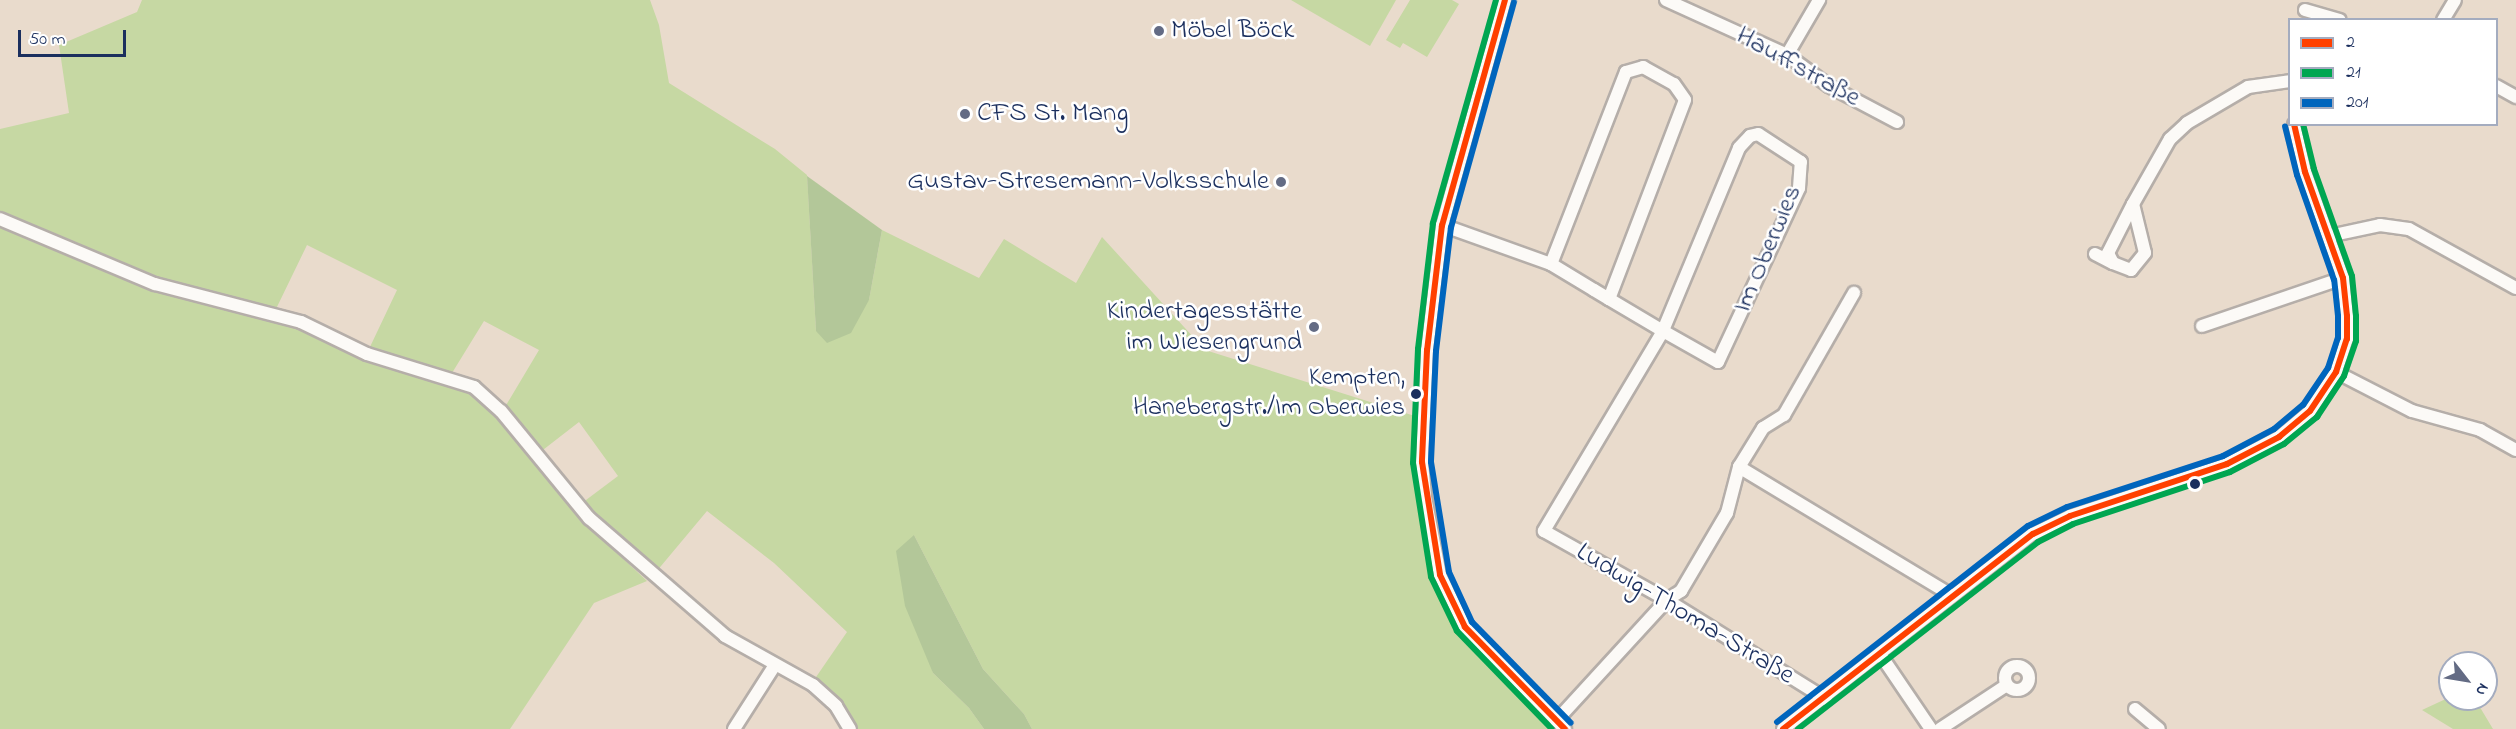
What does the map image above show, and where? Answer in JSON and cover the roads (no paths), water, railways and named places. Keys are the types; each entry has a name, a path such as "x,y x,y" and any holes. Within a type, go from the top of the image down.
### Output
{"street":[{"path":"1505,0 1442,225 1427,350 1422,462 1440,574 1465,627 1561,725 1667,600 1682,591 1727,513 1739,467 1763,428 1784,415 1854,293"},
{"name":"Hauffstraße","path":"1666,0 1787,55 1829,86 1897,122"},
{"path":"1787,55 1819,0"},
{"path":"2444,18 2455,0"},
{"path":"2305,10 2333,18"},
{"path":"1551,264 1626,72 1643,67 1674,84 1685,100 1609,299"},
{"path":"2113,263 2108,253 2170,139 2187,123 2248,87 2288,81"},
{"path":"2498,87 2516,97"},
{"path":"1783,729 1826,699 1951,595 2032,534 2140,491 2200,475 2271,442 2310,411 2336,372 2347,339 2343,278 2305,172 2294,126"},
{"name":"Im Oberwies","path":"1442,225 1551,264 1663,331 1718,362 1799,188 1801,162 1788,150 1758,134 1750,136 1739,148 1663,331 1544,531"},
{"path":"2095,254 2131,270 2145,253 2133,204"},
{"path":"0,219 155,284 301,322 367,354 474,387 501,411 589,518 725,636 813,684 836,706 849,729"},
{"path":"2329,236 2380,225 2409,229 2516,288"},
{"path":"2202,326 2343,278"},
{"path":"2336,372 2412,411 2480,430 2516,450"},
{"path":"1739,467 1951,595"},
{"name":"Ludwig-Thoma-Straße","path":"1544,531 1667,600 1826,699"},
{"path":"1880,654 1931,729"},
{"path":"734,729 775,665"},
{"path":"1940,729 2007,685"},
{"path":"2135,709 2159,729"}],"place":[{"name":"Möbel Böck","path":"1159,31"},
{"name":"CFS St. Mang","path":"965,114"},
{"name":"Gustav-Stresemann-Volksschule","path":"1281,182"},
{"name":"Kindertagesstätte im Wiesengrund","path":"1314,327"},
{"name":"Kempten, Hanebergstr./Im Oberwies","path":"1416,394"}]}
